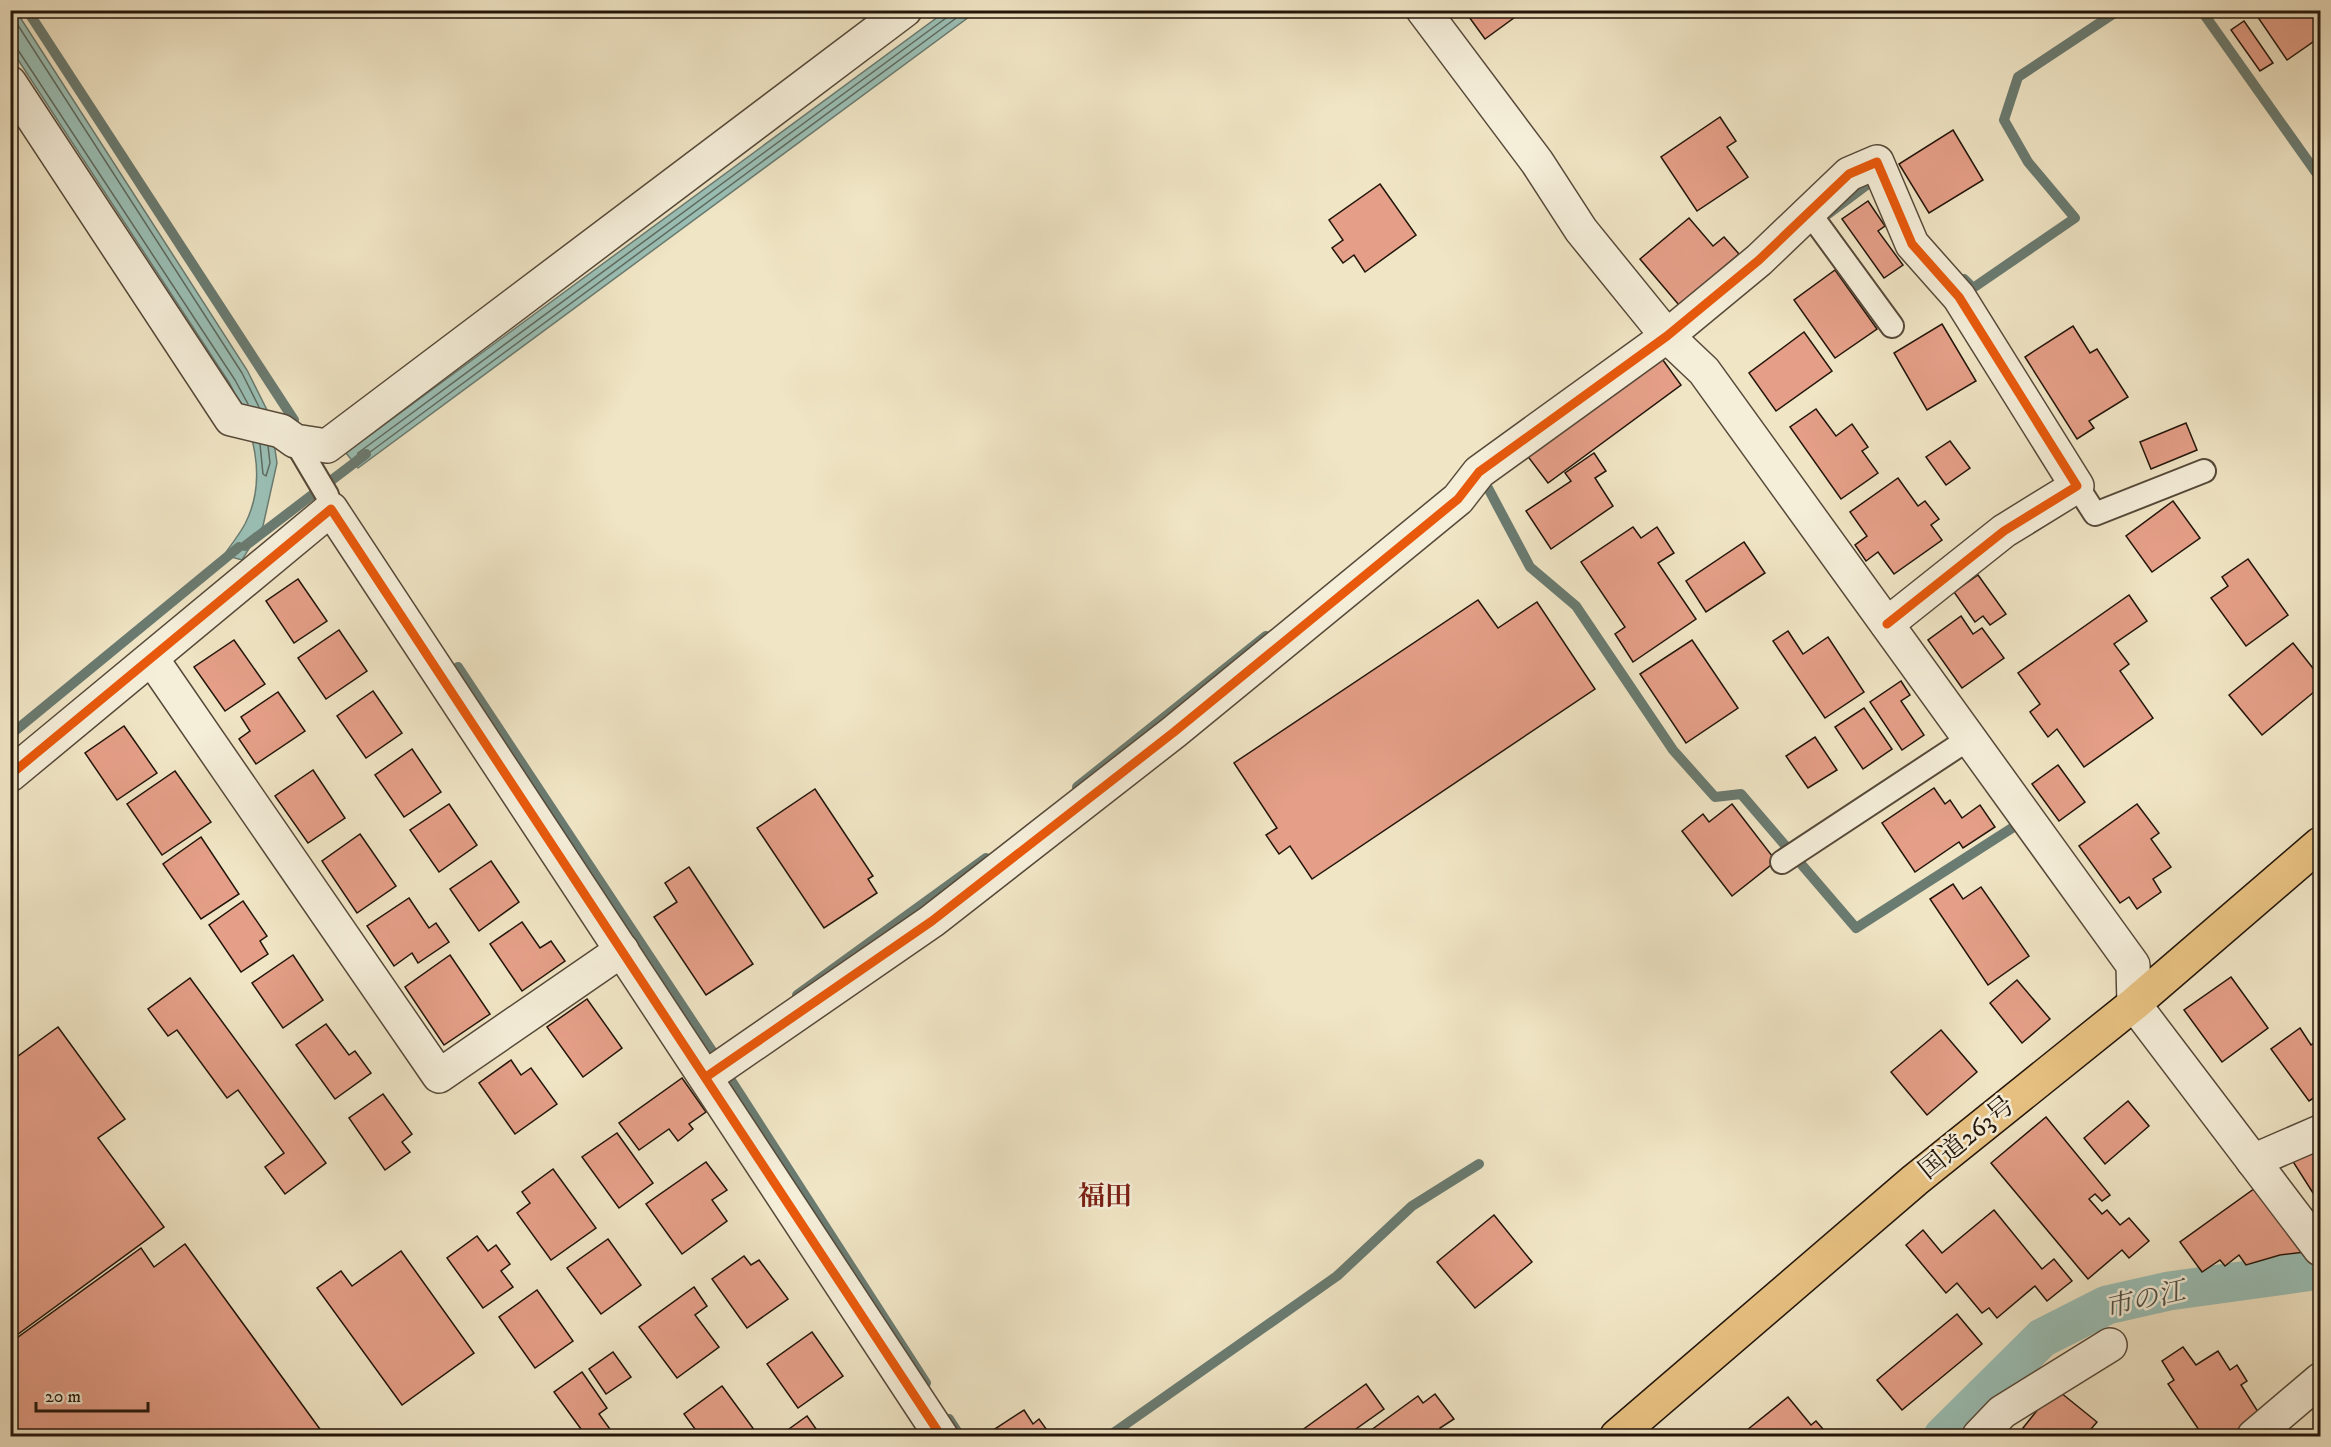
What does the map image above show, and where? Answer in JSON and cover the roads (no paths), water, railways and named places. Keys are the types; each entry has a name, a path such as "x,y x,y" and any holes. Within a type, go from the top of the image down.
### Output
{"highway":[{"name":"国道263号","path":"1617,1437 1915,1180 2134,1004 2320,844"}],"street":[{"path":"10,83 231,419 327,446 905,10"},
{"path":"1423,10 1537,162 1581,230 1667,336 1704,371 1896,616 1970,738 2133,965 2134,1004 2320,1249"},
{"path":"706,1077 932,921 1174,732 1458,499 1479,472 1667,336 1759,260 1815,221 1849,174 1877,162 1908,235 1959,297 2077,486 2004,531 1896,616"},
{"path":"10,775 152,659 329,502 941,1437"},
{"path":"152,659 439,1076 622,950"},
{"path":"2253,1161 2320,1132"},
{"path":"1979,1437 2002,1412 2110,1345"},
{"path":"2254,1437 2320,1380"}],"lane":[{"path":"1815,221 1892,326"},
{"path":"288,436 315,475 329,502"},
{"path":"2077,486 2094,514 2204,471"},
{"path":"1782,862 1970,738"}],"water":[{"path":"10,11 16,11 247,370 270,416 277,463 263,526 242,560 224,555 245,524 256,488 255,452 238,400 230,384 11,49"},
{"path":"946,11 977,11 358,468 346,453"}],"waterway":[{"path":"27,10 294,420"},
{"path":"1964,279 1973,288 2075,218 2028,162 2004,120 2018,77 2119,10"},
{"path":"2201,10 2320,178"},
{"path":"1828,214 1876,178 1877,180"},
{"path":"245,546 366,454"},
{"path":"1475,488 1488,488 1530,567 1576,606 1673,750 1715,797 1741,794 1856,928 2023,821"},
{"path":"10,735 239,547"},
{"path":"1077,787 1266,636"},
{"path":"458,667 714,1054 926,1383"},
{"path":"797,995 986,858"},
{"path":"1109,1436 1337,1276 1412,1206 1479,1164"},
{"name":"市の江","path":"1943,1436 2042,1338 2107,1305 2169,1291 2320,1270"},
{"path":"949,1419 960,1436"}],"district":[{"name":"福田","path":"1105,1197"}]}
